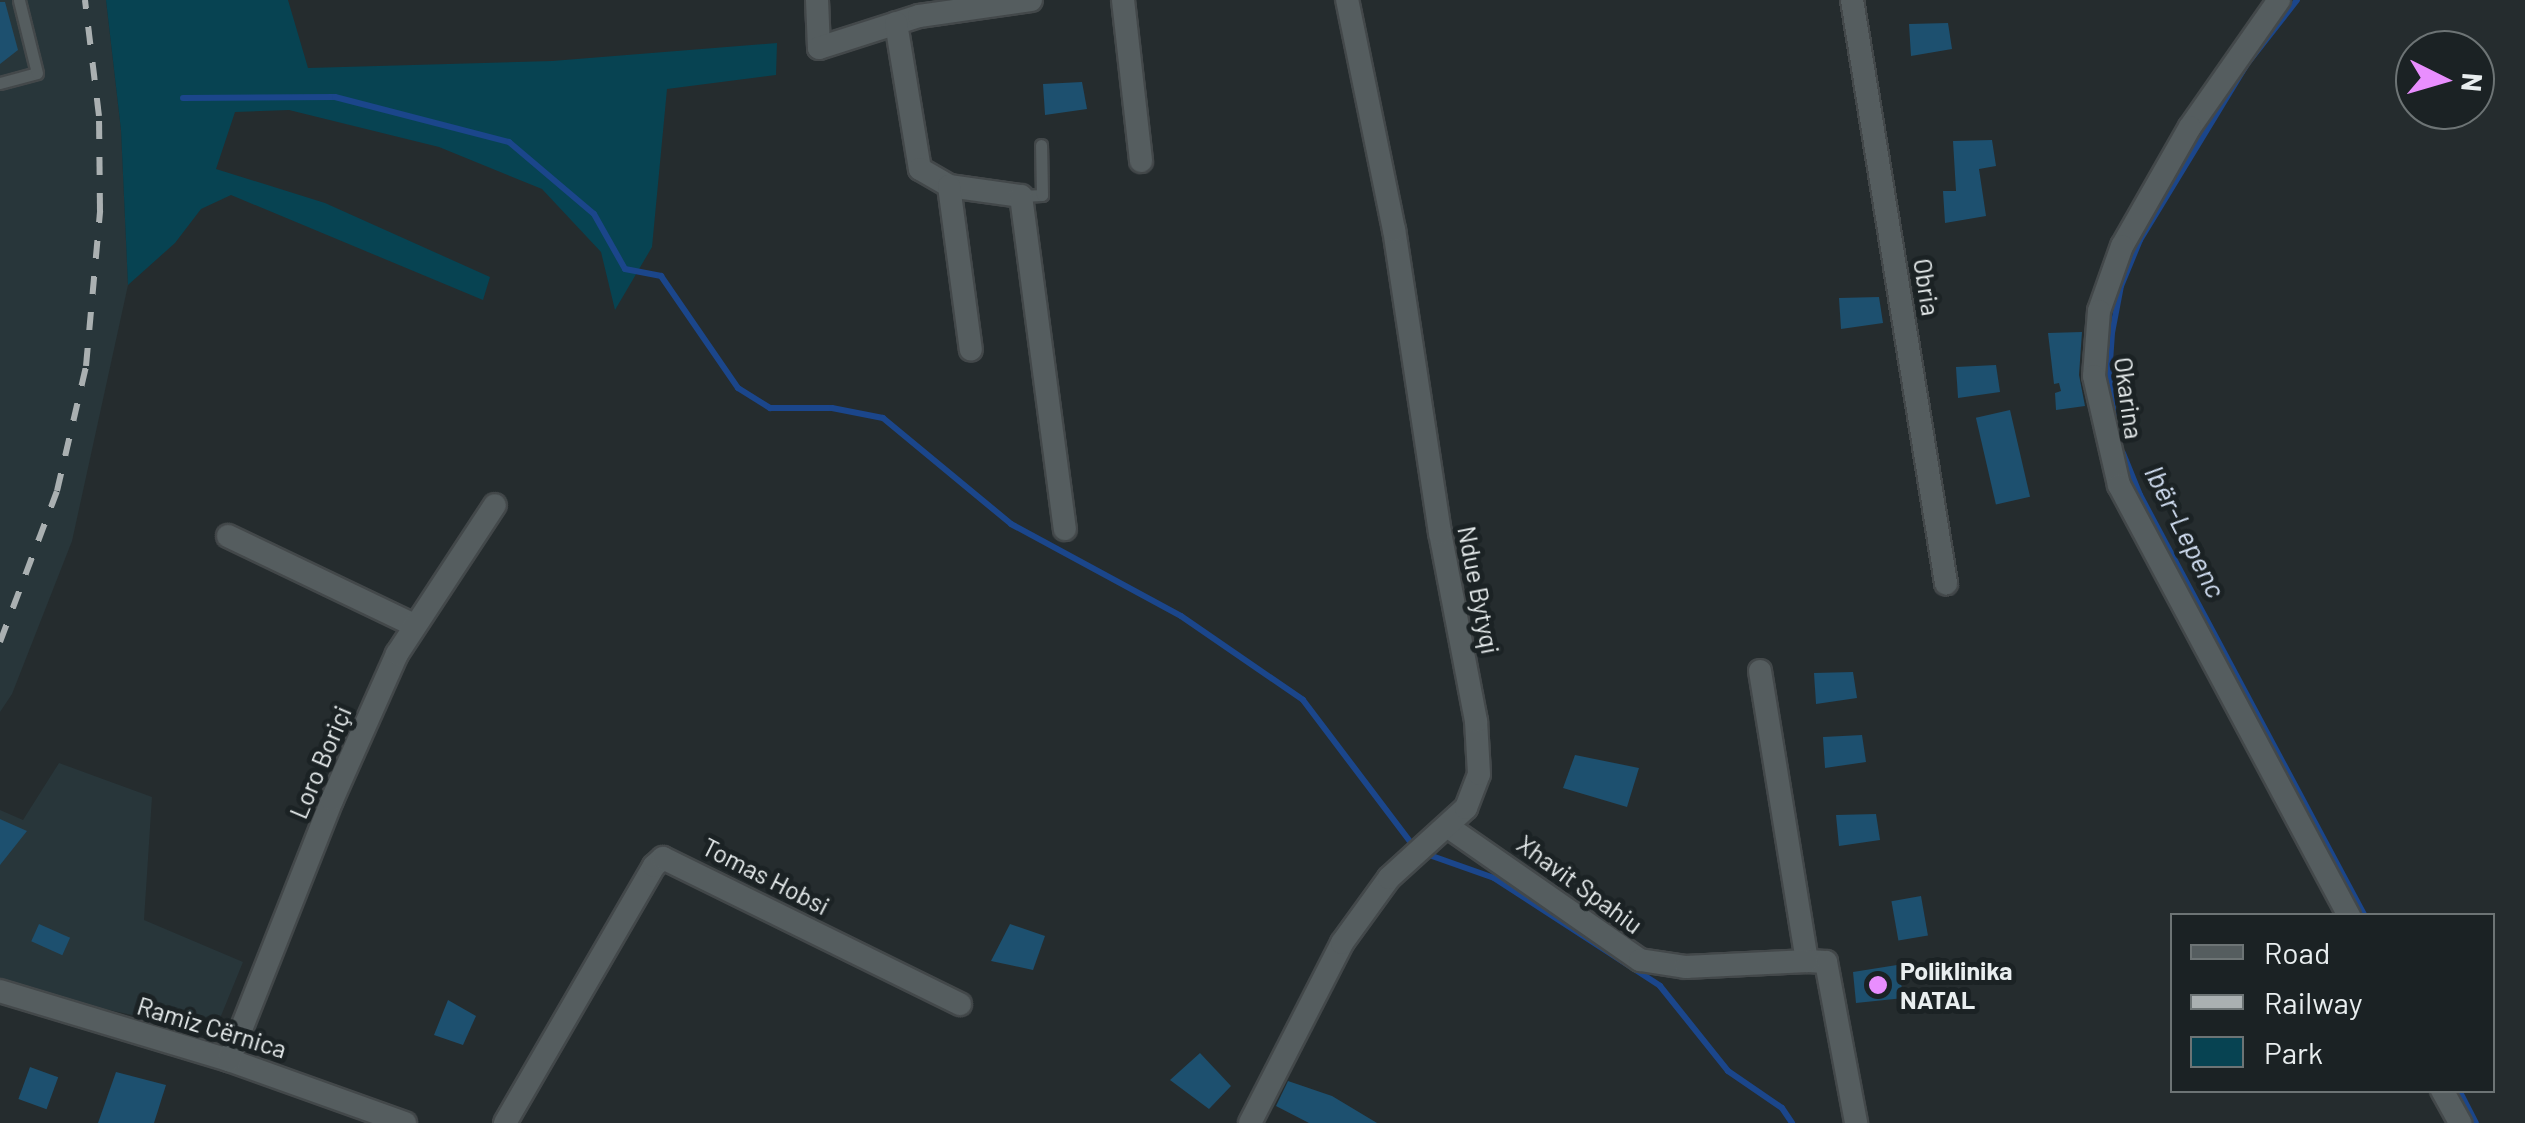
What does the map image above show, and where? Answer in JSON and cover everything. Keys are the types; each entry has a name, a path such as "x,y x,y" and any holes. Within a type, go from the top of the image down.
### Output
{"street":[{"path":"817,0 819,48 960,7 1031,0"},
{"path":"1123,0 1141,161"},
{"name":"Ndue Bytyqi","path":"1250,1123 1342,943 1390,878 1448,826 1475,793 1480,762 1476,721 1440,534 1394,230 1347,0"},
{"name":"Obria","path":"1852,0 1946,583"},
{"name":"Okarina","path":"2280,0 2200,111 2122,246 2100,310 2094,376 2119,486 2347,913"},
{"path":"896,23 915,156 930,178 949,186 1022,196 1065,529"},
{"path":"949,186 971,350"},
{"name":"Loro Boriçi","path":"229,1060 332,800 414,625 495,505"},
{"path":"228,536 414,625"},
{"path":"1760,672 1807,962 1826,962 1856,1123"},
{"name":"Xhavit Spahiu","path":"1448,826 1640,960 1686,967 1807,962"},
{"name":"Tomas Hobsi","path":"505,1123 654,866 663,858 960,1004"},
{"name":"Ramiz Cërnica","path":"0,991 229,1060 405,1123"},
{"path":"2444,1093 2460,1123"}],"lane":[{"path":"0,83 37,73 18,0"},
{"path":"1022,196 1042,195 1042,145"}],"shaded area":[{"path":"0,0 106,0 121,130 128,285 72,541 12,694 0,712"},
{"path":"59,763 152,797 144,920 243,962 214,1033 0,986 0,810 23,820"}],"green space":[{"path":"106,0 288,0 308,68 552,61 777,43 776,75 667,89 652,247 615,310 601,252 542,189 439,147 289,110 235,112 216,169 325,203 490,277 483,300 231,195 201,209 175,243 128,285 121,130"}],"building":[{"path":"0,2 5,2 18,50 0,64"},
{"path":"1948,23 1952,49 1911,56 1909,24"},
{"path":"1082,82 1087,109 1045,115 1043,84"},
{"path":"1992,140 1996,166 1979,169 1986,216 1945,223 1943,191 1956,191 1953,141"},
{"path":"1879,297 1883,323 1841,329 1839,298"},
{"path":"2082,332 2079,375 2085,406 2056,410 2055,393 2061,391 2059,383 2054,384 2048,333"},
{"path":"1996,365 2000,392 1958,398 1956,367"},
{"path":"2010,410 2030,497 1996,505 1976,418"},
{"path":"1853,672 1857,698 1816,704 1814,673"},
{"path":"1862,735 1866,762 1825,768 1823,737"},
{"path":"1575,755 1639,768 1627,807 1563,788"},
{"path":"1876,814 1880,840 1839,846 1836,815"},
{"path":"0,819 27,831 0,865"},
{"path":"1921,896 1928,935 1898,941 1891,901"},
{"path":"39,924 70,938 62,955 31,941"},
{"path":"1010,924 1045,936 1033,970 991,961"},
{"name":"Poliklinika NATAL","path":"1897,965 1904,998 1856,1003 1853,972"},
{"path":"448,1000 476,1016 463,1045 434,1035"},
{"path":"1200,1053 1231,1086 1209,1109 1170,1080"},
{"path":"30,1067 58,1077 47,1109 18,1099"},
{"path":"116,1072 166,1085 154,1123 98,1123"},
{"path":"1288,1081 1332,1096 1377,1123 1309,1123 1276,1106"}],"waterway":[{"name":"Ibër-Lepenc","path":"2114,416 2109,376 2112,333 2121,286 2140,240 2247,64 2297,0"},
{"path":"183,98 335,97 509,142 594,214 625,269 661,276 738,388 770,408 832,408 883,418 1011,524 1181,616 1303,700 1411,843"},
{"name":"Ibër-Lepenc","path":"2123,453 2140,495 2363,913"},
{"path":"1432,856 1494,878 1660,986 1728,1071 1782,1108 1792,1123"},
{"name":"Ibër-Lepenc","path":"2461,1093 2476,1123"}],"railway":[{"path":"0,642 57,491 86,366 100,211 99,116 85,0"}],"place":[{"name":"Poliklinika NATAL","path":"1878,985"}]}
